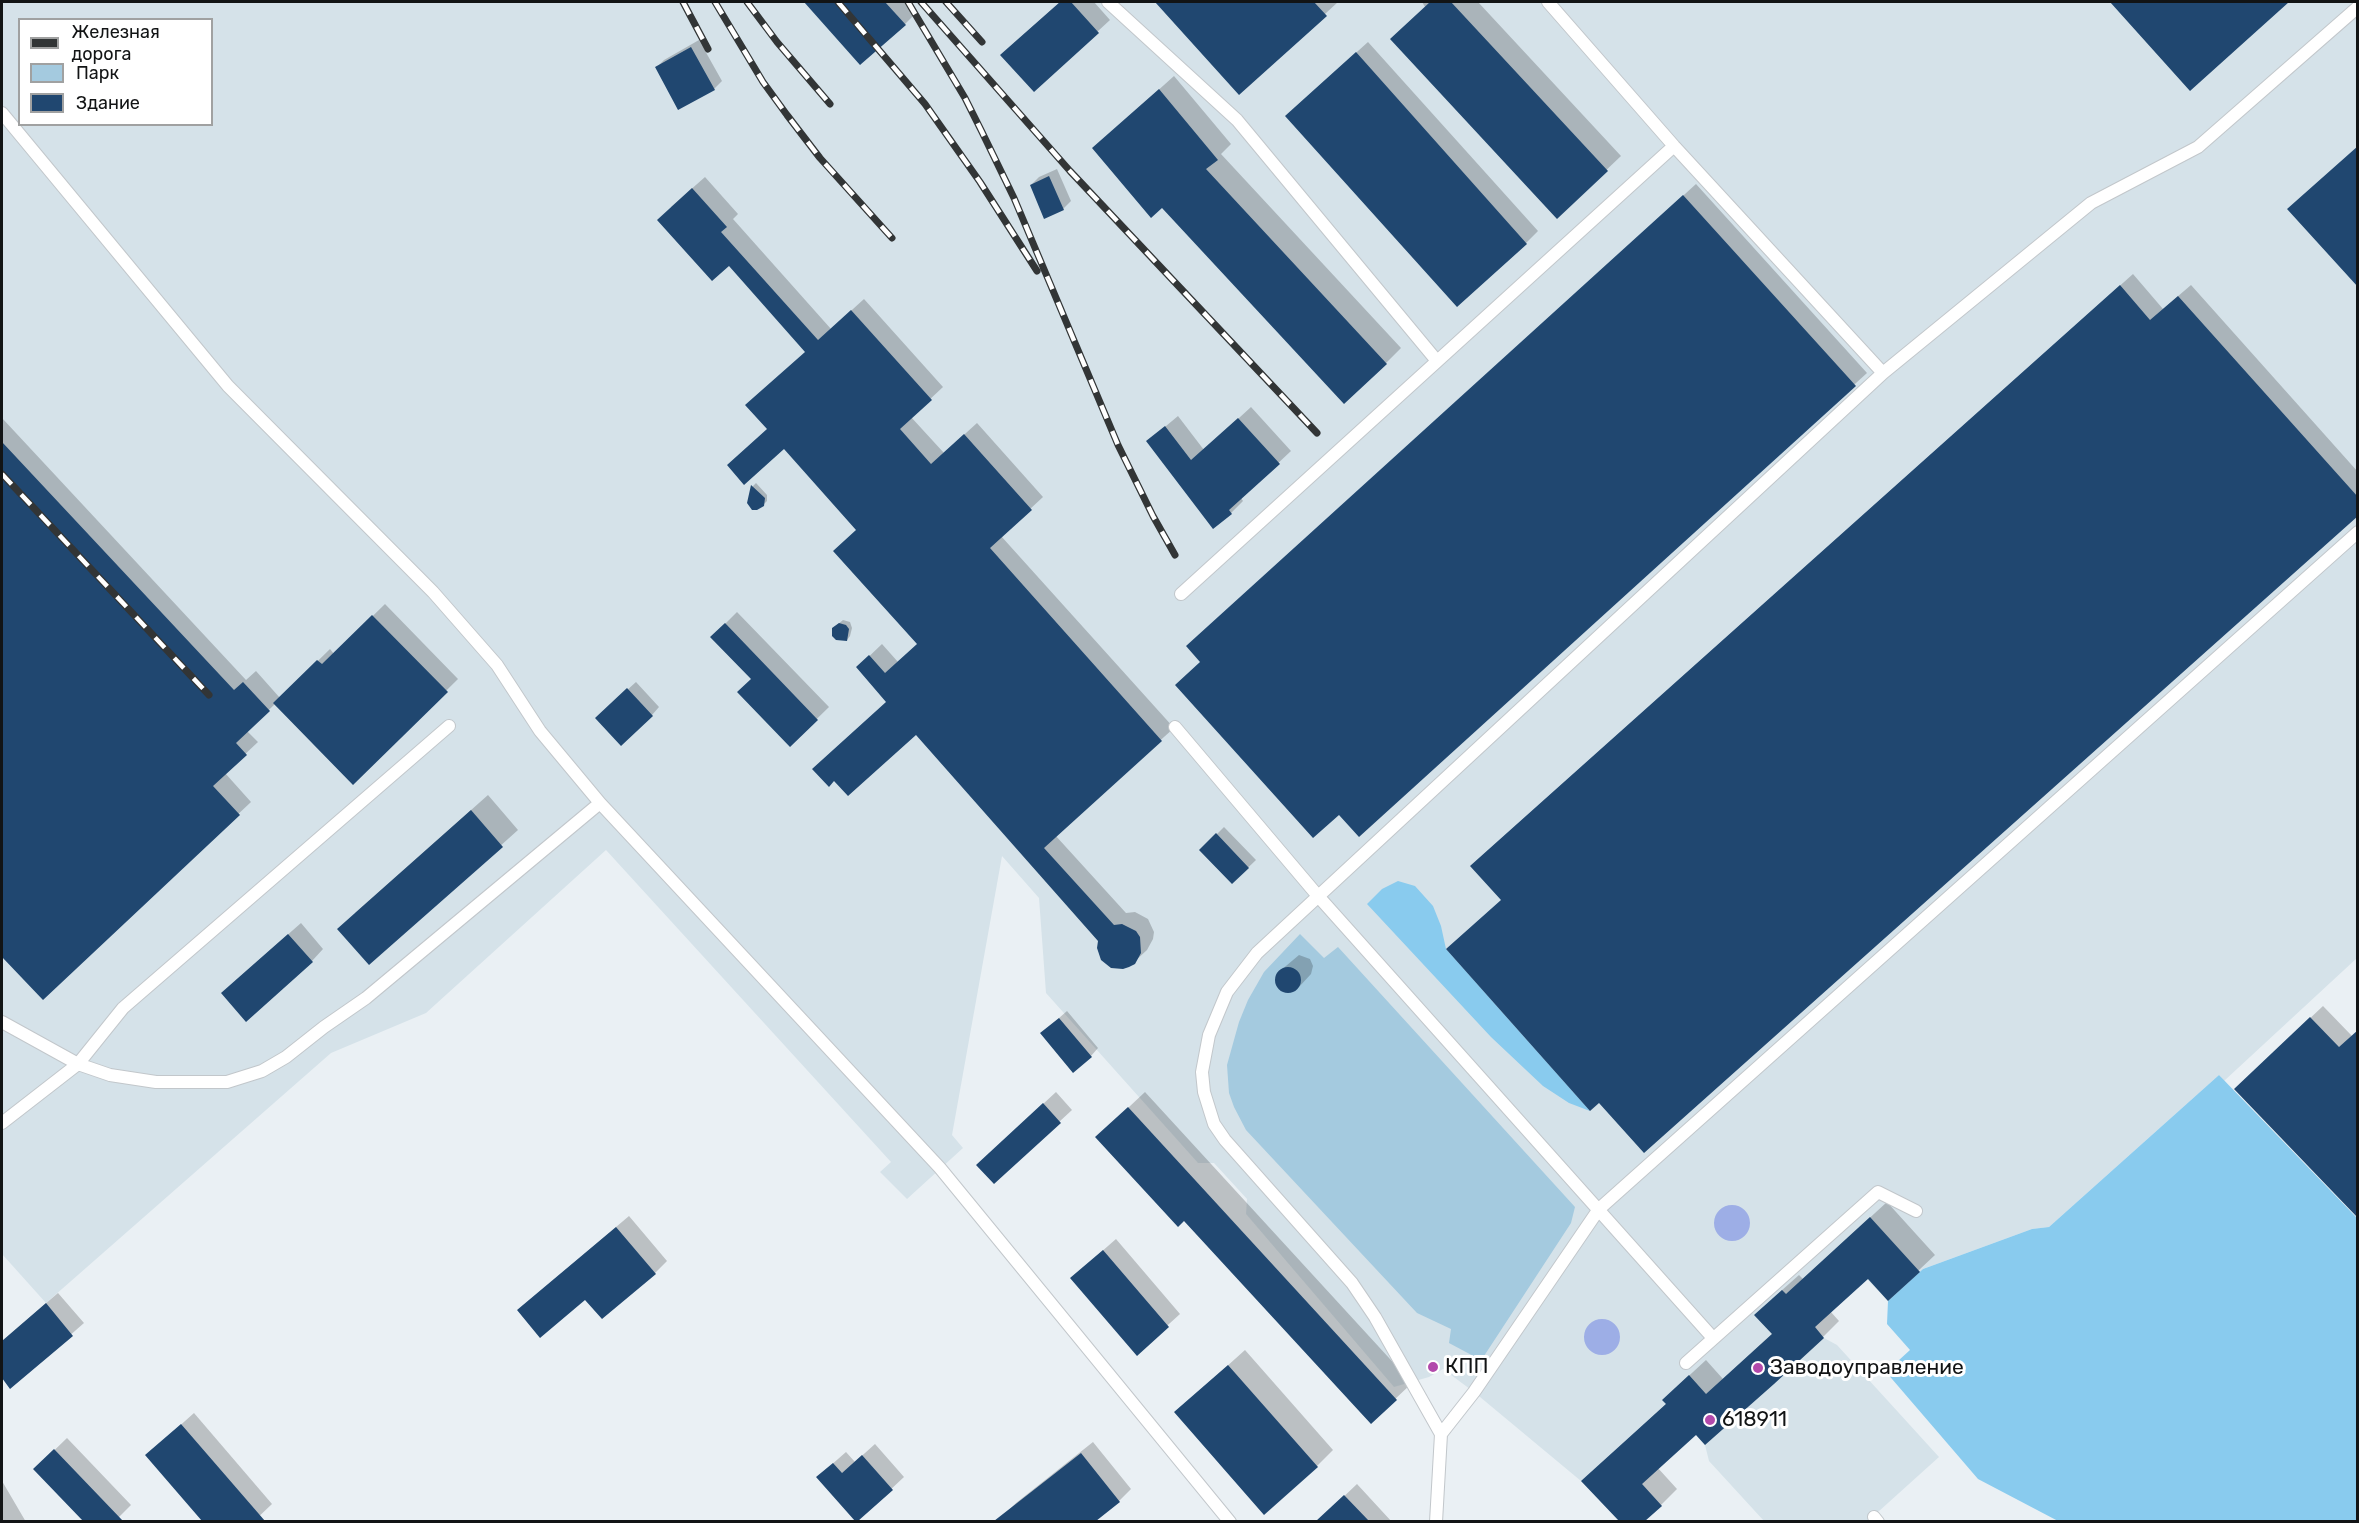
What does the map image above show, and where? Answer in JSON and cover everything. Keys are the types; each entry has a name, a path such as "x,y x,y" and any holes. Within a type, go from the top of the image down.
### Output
{"lane":[{"path":"1108,2 1237,120 1437,361"},
{"path":"1548,2 1674,146 1883,373"},
{"path":"1436,1521 1441,1434 1428,1407 1375,1317 1352,1283 1225,1140 1211,1117 1204,1092 1202,1072 1209,1035 1227,992 1257,953 1883,373 2091,203 2198,147 2358,7"},
{"path":"2,113 228,386 465,627 497,665 540,731 600,803 940,1168 1230,1521"},
{"path":"1181,594 1674,146"},
{"path":"1441,1434 1474,1392 1599,1209 2358,532"},
{"path":"2,1123 78,1064 123,1008 449,726"},
{"path":"1176,727 1318,896 1713,1338"},
{"path":"2,1022 78,1064 110,1076 156,1082 227,1082 262,1071 286,1057 366,998 600,803"},
{"path":"1686,1363 1878,1192 1916,1211"}],"shaded area":[{"path":"2,2 2357,2 2357,958 2224,1081 2219,1075 2049,1227 2032,1229 1923,1269 1888,1301 1867,1279 1815,1327 1824,1338 1837,1345 1939,1457 1868,1521 1764,1521 1709,1461 1705,1445 1696,1435 1642,1484 1662,1506 1645,1521 1619,1521 1581,1481 1443,1369 1429,1377 1394,1387 1246,1214 1247,1199 1214,1163 1198,1163 1046,993 1039,898 1002,856 952,1135 963,1148 907,1199 880,1172 891,1162 606,850 426,1013 331,1053 46,1303 2,1254"},
{"path":"1398,881 1415,886 1433,906 1441,926 1446,949 1590,1111 1569,1103 1543,1086 1491,1037 1367,904 1382,889"},
{"path":"2219,1075 2357,1218 2357,1521 2058,1521 1978,1479 1886,1372 1910,1350 1887,1324 1888,1301 1923,1269 2032,1229 2049,1227"},
{"path":"1732,1205 1744,1211 1750,1223 1744,1235 1732,1241 1720,1235 1714,1223 1720,1211"},
{"path":"1602,1319 1615,1324 1620,1337 1615,1350 1602,1355 1589,1350 1584,1337 1589,1324"}],"green space":[{"path":"1300,934 1324,958 1338,947 1575,1207 1571,1223 1484,1356 1479,1359 1449,1343 1451,1329 1417,1313 1246,1130 1234,1107 1229,1093 1227,1065 1239,1022 1264,972"}],"building":[{"path":"804,2 885,2 906,25 860,65"},
{"path":"1060,2 1071,2 1099,33 1034,92 1000,55"},
{"path":"1155,2 1314,2 1327,16 1239,95"},
{"path":"1430,2 1451,2 1608,171 1557,219 1390,39"},
{"path":"2110,2 2289,2 2190,91"},
{"path":"691,47 715,90 678,110 655,67"},
{"path":"1356,52 1527,244 1457,307 1285,116"},
{"path":"1159,89 1218,160 1206,169 1387,364 1344,404 1162,208 1151,218 1092,148"},
{"path":"2358,146 2358,287 2287,209"},
{"path":"1049,176 1064,210 1044,219 1030,185"},
{"path":"692,188 727,227 721,232 818,340 851,310 932,400 900,429 931,464 964,434 1032,510 990,548 1162,741 1044,848 1114,925 1122,924 1136,931 1140,937 1141,953 1135,964 1123,969 1111,968 1101,960 1097,948 1098,941 916,735 848,796 834,781 829,787 812,769 886,702 856,667 869,655 885,673 917,644 833,551 856,530 784,449 744,485 727,465 767,429 745,405 805,352 729,266 712,281 657,220"},
{"path":"1683,195 1856,386 1359,837 1339,815 1313,838 1175,685 1200,662 1186,646"},
{"path":"2120,285 2150,320 2178,296 2358,497 2358,516 1644,1153 1599,1103 1590,1111 1446,949 1501,900 1470,866"},
{"path":"1238,418 1280,464 1229,510 1232,514 1213,529 1146,441 1165,426 1191,460"},
{"path":"2,442 234,690 243,682 270,711 236,743 247,755 213,786 240,815 43,1000 2,957"},
{"path":"751,485 765,498 764,506 757,510 752,510 747,503"},
{"path":"372,615 448,692 353,785 273,703 317,660 322,664"},
{"path":"725,623 818,720 790,747 737,692 751,679 710,637"},
{"path":"839,623 846,625 849,629 847,641 836,640 832,636 832,628"},
{"path":"627,688 653,716 621,746 595,718"},
{"path":"471,810 503,847 369,965 337,929"},
{"path":"1216,833 1249,868 1232,884 1199,850"},
{"path":"288,934 313,962 246,1022 221,993"},
{"path":"1288,967 1297,971 1301,980 1297,989 1288,993 1279,989 1275,980 1279,971"},
{"path":"2310,1017 2339,1047 2358,1030 2358,1218 2234,1089"},
{"path":"1059,1018 1092,1057 1073,1073 1040,1033"},
{"path":"1043,1103 1061,1123 994,1184 976,1165"},
{"path":"1128,1107 1397,1400 1371,1424 1184,1221 1178,1227 1095,1137"},
{"name":"Заводоуправление","path":"1870,1217 1920,1272 1888,1301 1868,1279 1815,1327 1824,1338 1774,1384 1705,1445 1696,1435 1642,1484 1662,1506 1645,1521 1619,1521 1581,1481 1666,1404 1662,1400 1689,1375 1706,1394 1772,1334 1754,1315 1782,1290 1786,1294"},
{"path":"616,1227 656,1274 602,1319 585,1300 540,1338 517,1310"},
{"path":"1103,1250 1169,1327 1137,1356 1070,1278"},
{"path":"46,1303 73,1336 10,1389 2,1378 2,1341"},
{"path":"1228,1365 1318,1467 1264,1515 1174,1412"},
{"path":"181,1424 265,1521 202,1521 145,1455"},
{"path":"54,1449 123,1521 83,1521 33,1469"},
{"path":"1081,1453 1120,1502 1096,1521 994,1521"},
{"path":"862,1455 893,1490 858,1521 855,1521 816,1477 833,1463 842,1473"},
{"path":"1344,1495 1369,1521 1316,1521"}],"railway":[{"path":"683,2 708,49"},
{"path":"715,2 763,82 787,115 820,158 892,238"},
{"path":"747,2 777,42 830,104"},
{"path":"838,2 925,104 980,182 1037,271"},
{"path":"908,2 965,98 1014,198 1118,445 1175,555"},
{"path":"921,2 1070,171 1317,433"},
{"path":"946,2 982,42"},
{"path":"2,474 209,695"}],"place":[{"name":"КПП","path":"1433,1367"},
{"name":"Заводоуправление","path":"1758,1368"},
{"name":"618911","path":"1710,1420"}]}
